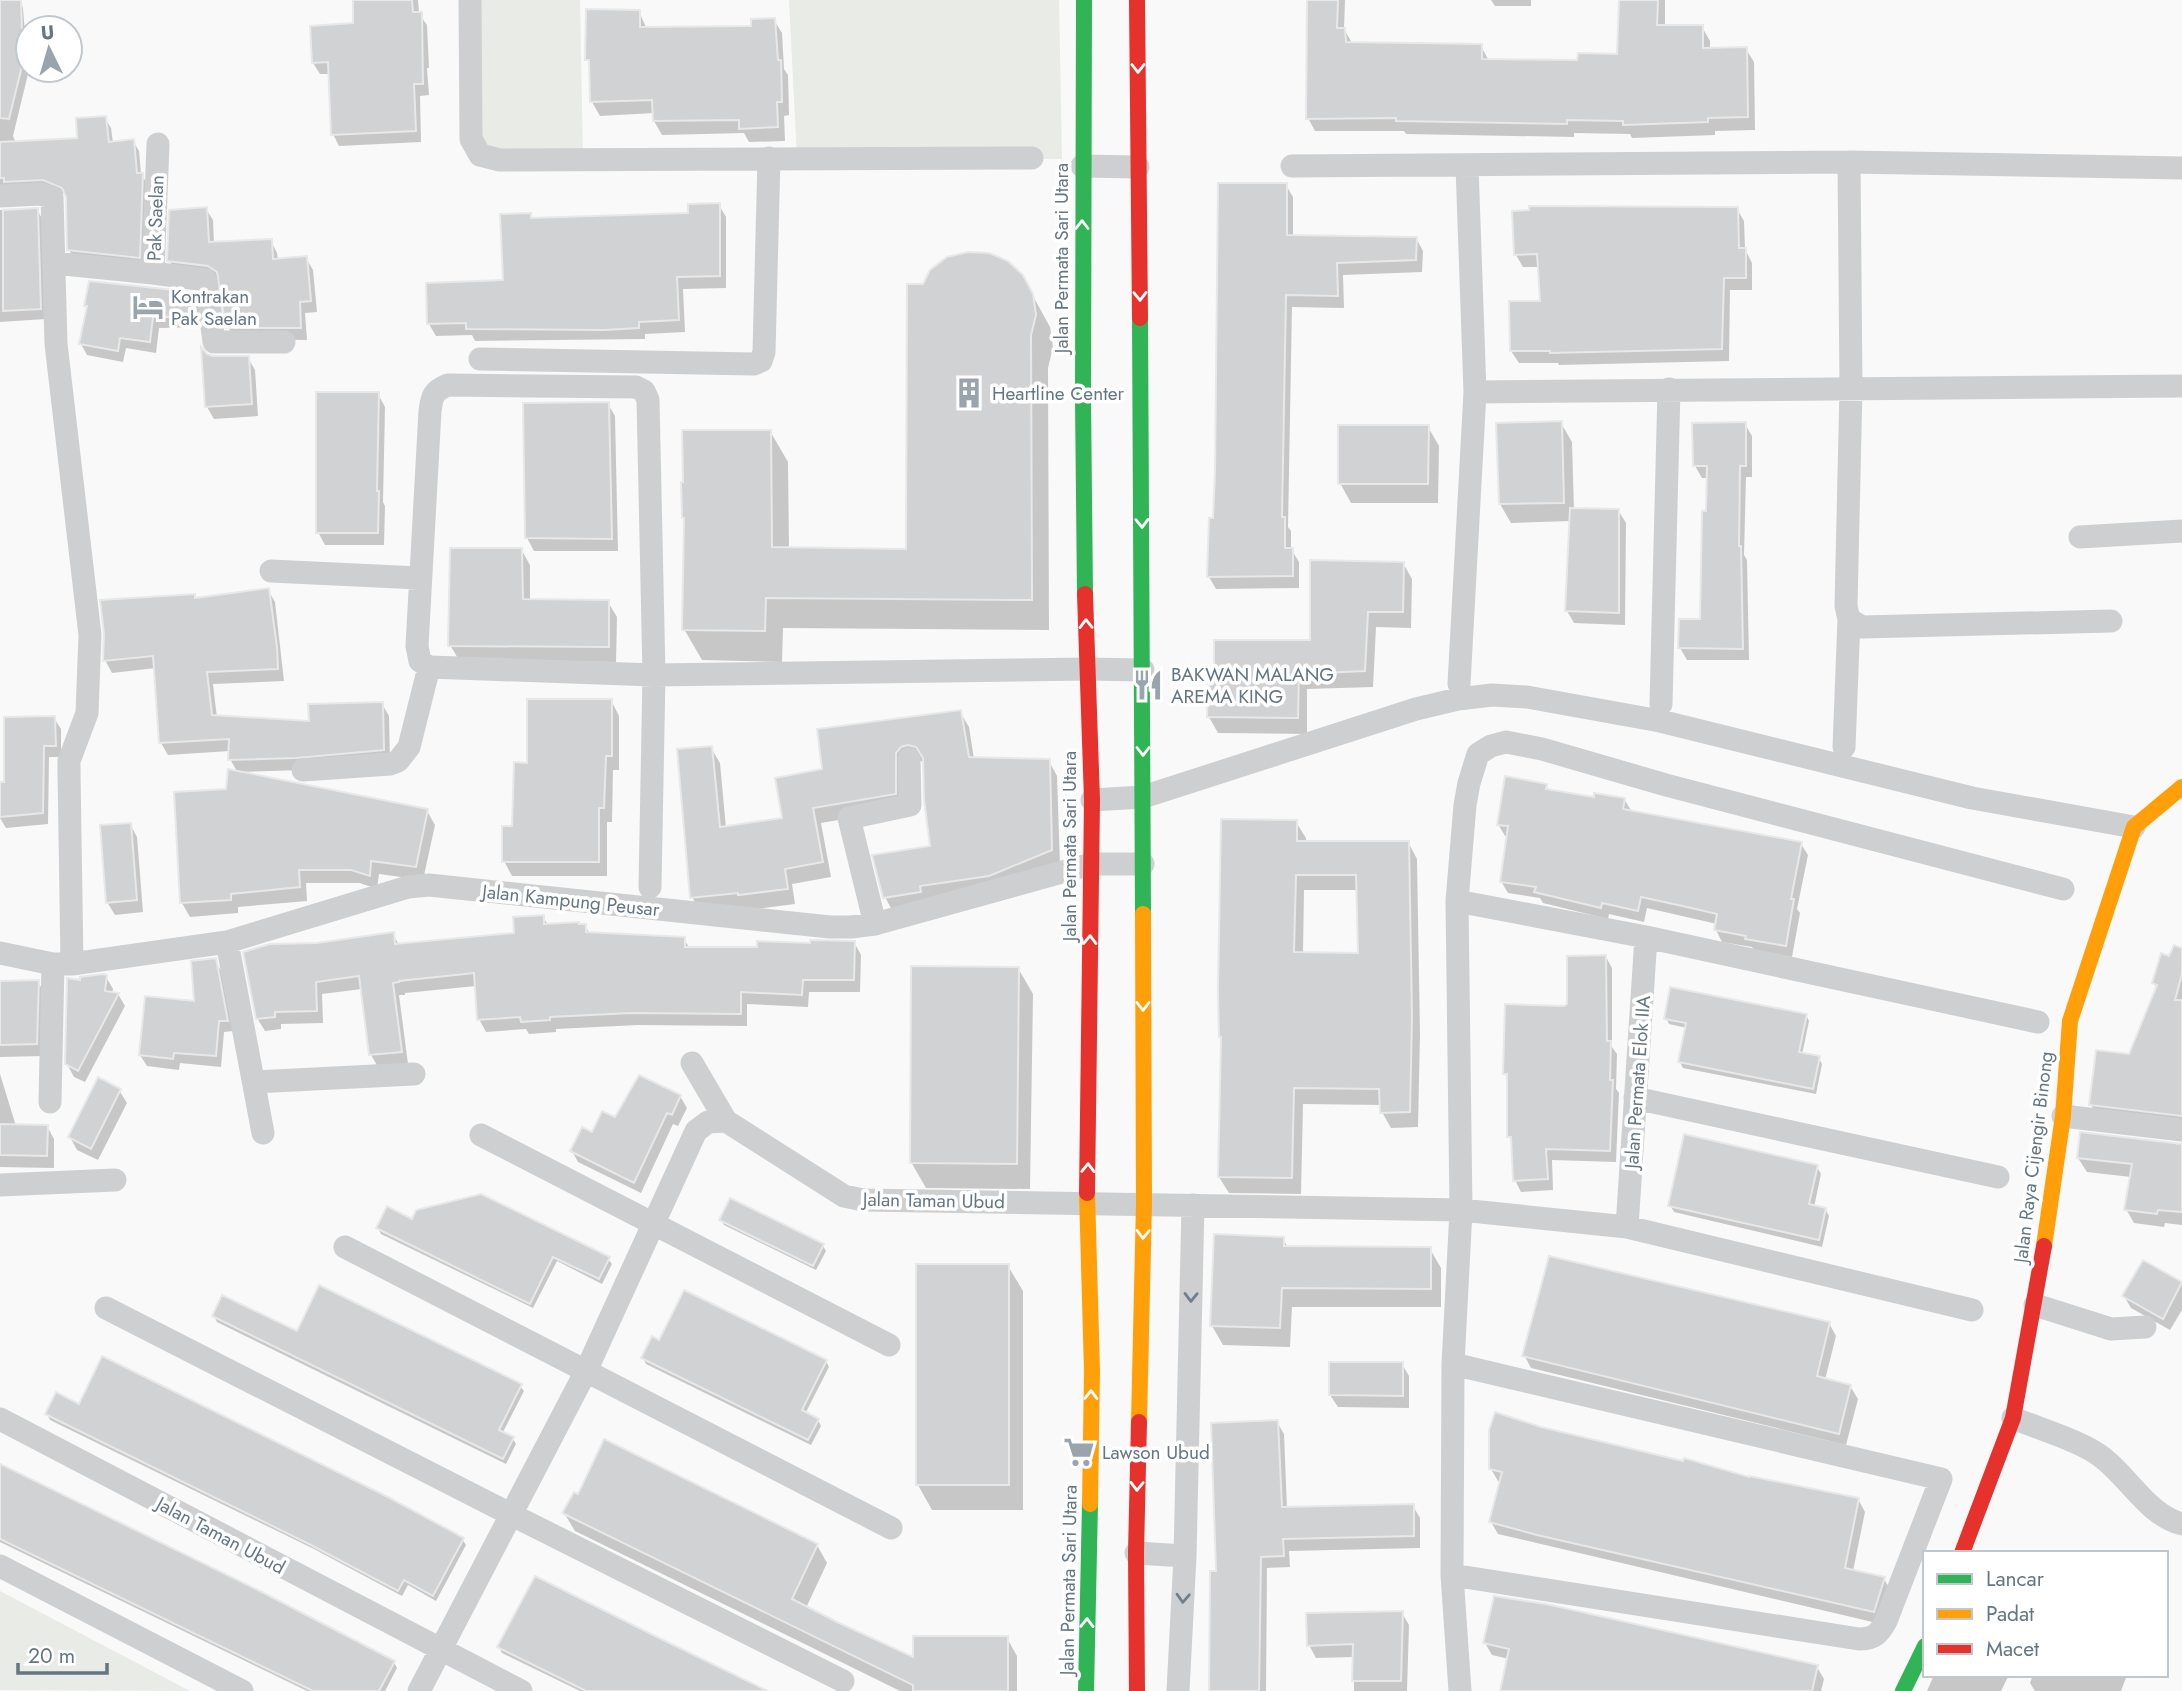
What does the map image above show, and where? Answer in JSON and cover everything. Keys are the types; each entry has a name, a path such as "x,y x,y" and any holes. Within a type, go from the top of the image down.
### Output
{"street":[{"path":"470,0 471,139 480,155 500,160 1032,158"},
{"name":"Jalan Permata Sari Utara","path":"1084,0 1082,166 1086,669 1092,800 1087,1203 1092,1383 1086,1691"},
{"path":"1137,1691 1136,1553 1144,1203 1138,0"},
{"name":"Pak Saelan","path":"158,144 153,273 206,280 214,342 284,342"},
{"path":"480,359 754,364 761,361 764,352 769,158"},
{"path":"1844,747 1849,620 1846,606 1851,388 1849,162"},
{"path":"1292,166 1849,162 2182,168"},
{"path":"1082,166 1138,167"},
{"path":"1459,684 1475,393 1467,166"},
{"path":"0,195 40,194 52,197 56,344 90,635 87,713 69,761 62,964 50,1102"},
{"path":"54,263 153,273"},
{"path":"650,887 654,675 648,400 644,391 636,387 448,385 438,389 432,396 430,411 419,578 417,646 420,661 429,667 654,675 1143,670"},
{"path":"1475,393 2182,386"},
{"path":"1661,704 1670,389"},
{"path":"2080,537 2182,531"},
{"path":"271,571 419,578"},
{"path":"1849,620 1862,627 2112,621"},
{"path":"303,770 390,764 398,761 410,747 429,667"},
{"path":"1092,800 1143,796 1416,709 1458,699 1511,694 1661,721 1972,799 2134,827 2182,787"},
{"path":"1460,1691 1452,1575 1453,1364 1461,1210 1457,901 1465,805 1478,754 1491,746 1506,742 1542,749 1666,785 2063,889"},
{"path":"875,924 849,818 910,805 909,759"},
{"name":"Jalan Raya Cijengir Binong","path":"1963,1551 2013,1418 2035,1305 2063,1115 2070,1021 2134,827"},
{"name":"Jalan Kampung Peusar","path":"0,953 62,964 227,942 408,887 429,886 851,928 875,924 1091,863 1143,864"},
{"path":"1457,901 1646,937 2038,1022"},
{"name":"Jalan Permata Elok IIA","path":"1627,1227 1646,937"},
{"path":"227,942 263,1133"},
{"path":"419,1691 586,1371 696,1131 708,1122 726,1121 692,1063"},
{"path":"254,1082 414,1074"},
{"path":"1636,1098 1998,1177"},
{"path":"2063,1115 2182,1130"},
{"name":"Jalan Taman Ubud","path":"726,1121 844,1196 863,1200 1461,1210 1627,1227 1972,1310"},
{"path":"481,1135 889,1345"},
{"path":"0,1185 116,1180"},
{"path":"1178,1691 1185,1556 1193,1205"},
{"path":"345,1247 891,1528"},
{"path":"2035,1305 2111,1329 2145,1326"},
{"path":"106,1308 512,1516 843,1681"},
{"path":"1452,1575 1869,1639 1879,1633 1886,1621 1941,1479 1453,1364"},
{"path":"2013,1418 2089,1449 2103,1458 2161,1515 2182,1524"},
{"name":"Jalan Taman Ubud","path":"0,1419 521,1691"},
{"path":"1136,1553 1185,1556"},
{"path":"0,1566 242,1691"},
{"path":"1903,1691 1923,1650"}],"shaded area":[{"path":"470,0 580,0 583,160 480,155"},
{"path":"789,0 1059,0 1062,159 797,158"},
{"path":"0,1591 190,1691 0,1690"}],"building":[{"path":"0,0 21,0 21,14 14,14 14,84 18,84 9,119 0,118"},
{"path":"353,0 412,0 413,12 422,12 423,84 414,84 416,131 331,135 328,62 312,63 310,26 353,23"},
{"path":"1307,0 1338,0 1337,28 1345,28 1346,42 1482,44 1482,59 1577,60 1578,53 1617,54 1619,0 1658,0 1657,25 1703,25 1703,48 1747,47 1748,117 1708,118 1708,122 1623,125 1623,121 1567,120 1567,124 1396,121 1396,118 1306,119"},
{"path":"586,9 640,10 640,27 751,26 751,19 775,18 778,60 781,60 782,102 777,102 778,127 739,129 739,120 653,121 652,100 590,102 589,60 585,60"},
{"path":"106,116 109,142 134,139 137,173 143,173 140,258 67,250 66,197 62,188 43,180 4,182 4,178 0,178 0,142 77,138 76,118"},
{"path":"1218,183 1287,183 1287,235 1417,237 1416,260 1337,263 1338,296 1286,295 1282,517 1285,517 1285,548 1293,548 1293,576 1207,577 1209,518 1213,518 1215,473"},
{"path":"720,203 720,276 677,277 679,320 639,322 639,328 604,330 466,329 466,323 427,324 426,283 503,280 500,214 531,213 531,218 688,213 688,204"},
{"path":"1529,206 1738,207 1739,248 1746,248 1746,278 1724,278 1722,349 1550,353 1510,351 1509,301 1540,301 1537,254 1514,255 1512,211 1529,210"},
{"path":"207,207 209,242 272,239 273,259 307,256 311,301 300,302 301,328 226,328 217,272 208,266 167,261 169,210"},
{"path":"38,208 41,309 3,311 3,210"},
{"name":"Heartline Center","path":"968,252 989,253 1008,261 1023,275 1033,294 1036,315 1031,335 1032,600 766,598 765,631 682,630 682,430 771,430 772,547 906,549 907,284 923,284 930,270 947,257"},
{"path":"89,281 193,292 197,317 153,317 150,342 120,338 118,351 79,344"},
{"path":"201,347 213,356 249,356 252,404 205,407"},
{"path":"316,392 379,392 378,533 316,533"},
{"path":"609,402 612,539 525,538 523,403"},
{"path":"1562,421 1564,503 1499,504 1496,423"},
{"path":"1746,422 1746,466 1740,466 1739,546 1743,649 1678,648 1679,619 1700,619 1702,511 1706,511 1707,466 1693,466 1692,423"},
{"path":"1338,425 1429,425 1428,484 1338,484"},
{"path":"1570,508 1619,509 1619,613 1565,611"},
{"path":"450,548 522,548 523,599 609,600 609,647 448,646"},
{"path":"1310,560 1404,562 1403,612 1368,612 1365,671 1299,674 1298,718 1207,717 1208,678 1214,678 1214,640 1310,640"},
{"path":"269,588 278,669 207,672 212,715 309,721 308,704 383,702 384,750 296,758 228,760 229,739 159,743 153,656 103,661 104,634 100,600 195,594 195,598"},
{"path":"527,699 612,699 612,756 606,756 604,808 599,808 599,862 502,862 502,826 512,826 514,762 527,763"},
{"path":"961,710 969,757 1050,759 1052,850 989,876 920,886 921,892 883,898 872,855 930,846 924,799 923,758 916,747 908,745 901,747 896,753 896,794 813,808 823,862 785,869 788,889 690,898 677,749 712,746 720,827 782,818 775,778 822,769 817,729"},
{"path":"55,716 56,746 44,746 43,813 0,817 0,782 4,782 4,717"},
{"path":"228,769 428,809 416,867 371,861 370,876 351,870 299,870 300,887 231,894 231,900 180,903 174,792 226,789"},
{"path":"1505,776 1547,784 1546,789 1594,797 1594,793 1625,798 1623,809 1802,842 1791,899 1794,899 1786,946 1714,930 1717,914 1687,907 1641,897 1638,911 1602,903 1601,908 1534,892 1536,887 1500,882 1508,826 1497,825"},
{"path":"1221,819 1297,820 1297,841 1409,841 1412,1017 1410,1112 1380,1113 1379,1089 1294,1088 1292,1178 1218,1177 1221,1037 1218,990","holes":["1296,875 1356,875 1358,953 1294,952"]},
{"path":"131,823 137,900 106,903 100,825"},
{"path":"544,915 544,924 579,922 586,924 586,932 685,937 685,947 757,947 757,941 855,941 854,980 803,980 802,995 741,992 741,1014 631,1013 550,1017 550,1020 521,1022 520,1017 477,1020 474,973 399,981 393,983 402,1052 369,1055 359,976 316,982 317,1011 275,1012 275,1017 256,1019 243,952 270,944 317,943 394,932 395,944 514,933 513,917"},
{"path":"2174,945 2182,948 2182,974 2175,1000 2182,1000 2182,1116 2089,1105 2096,1050 2129,1054 2157,985 2152,983 2161,953 2169,956"},
{"path":"1606,955 1607,1041 1611,1041 1610,1080 1613,1080 1610,1151 1546,1149 1548,1179 1513,1181 1511,1137 1507,1137 1507,1074 1503,1074 1505,1004 1564,1006 1567,1004 1567,956"},
{"path":"216,958 228,1021 219,1021 216,1056 174,1053 173,1059 139,1055 145,996 194,1001 191,961"},
{"path":"911,966 1019,967 1017,1164 910,1163"},
{"path":"107,975 105,991 119,993 78,1071 65,1064 67,978 80,980 80,977"},
{"path":"39,980 37,1044 0,1045 0,981"},
{"path":"1670,987 1807,1014 1799,1052 1820,1056 1813,1089 1678,1062 1686,1023 1664,1019"},
{"path":"639,1075 681,1095 672,1115 667,1113 634,1183 570,1151 582,1127 592,1132 602,1111 615,1117"},
{"path":"98,1077 121,1089 91,1149 68,1137"},
{"path":"0,1124 48,1125 47,1156 0,1155"},
{"path":"2080,1132 2182,1144 2182,1212 2158,1210 2157,1214 2124,1210 2132,1164 2077,1158"},
{"path":"1684,1134 1818,1165 1809,1204 1826,1208 1819,1240 1668,1206"},
{"path":"481,1194 610,1257 599,1279 553,1257 530,1304 376,1228 387,1206 412,1219 416,1210"},
{"path":"730,1198 824,1244 813,1266 719,1220"},
{"path":"1214,1234 1284,1237 1284,1246 1431,1247 1431,1289 1282,1288 1280,1328 1210,1326"},
{"path":"1549,1256 1830,1322 1817,1376 1851,1385 1839,1434 1522,1356"},
{"path":"2143,1260 2182,1282 2163,1319 2122,1296"},
{"path":"916,1264 1009,1264 1009,1485 916,1485"},
{"path":"319,1285 522,1384 499,1430 514,1437 503,1459 212,1316 222,1295 297,1331"},
{"path":"684,1290 827,1360 802,1410 819,1419 808,1440 641,1358 652,1336 659,1340"},
{"path":"102,1356 388,1497 464,1538 433,1596 404,1580 398,1591 309,1544 45,1414 56,1392 79,1404"},
{"path":"1329,1362 1403,1362 1403,1396 1329,1395"},
{"path":"1495,1412 1541,1427 1683,1461 1684,1458 1749,1477 1859,1498 1845,1568 1885,1577 1874,1612 1489,1522 1502,1472 1489,1469 1489,1430"},
{"path":"1278,1420 1282,1507 1414,1504 1414,1536 1283,1539 1284,1556 1261,1557 1259,1691 1209,1691 1210,1571 1216,1571 1211,1423"},
{"path":"604,1439 818,1544 792,1599 837,1622 913,1657 913,1636 1008,1636 1008,1691 913,1691 913,1685 562,1513 574,1492 578,1494"},
{"path":"0,1464 256,1589 395,1661 379,1691 313,1691 0,1539"},
{"path":"535,1576 768,1691 586,1691 497,1647"},
{"path":"1494,1596 1546,1604 1818,1665 1812,1691 1500,1691 1509,1649 1483,1643"},
{"path":"1403,1611 1401,1681 1352,1681 1353,1644 1307,1646 1306,1613"}],"traffic: fast":[{"path":"1084,0 1085,594"},
{"path":"1140,318 1143,914"},
{"path":"1086,1691 1090,1504"},
{"path":"1903,1691 1923,1650"}],"traffic: slow":[{"path":"2044,1246 2063,1116 2070,1021 2134,827 2182,787"},
{"path":"1139,1422 1144,1203 1143,914"},
{"path":"1087,1193 1092,1371 1090,1504"}],"traffic: jam":[{"path":"1137,0 1140,318"},
{"path":"1085,594 1092,800 1087,1193"},
{"path":"1963,1551 2013,1418 2044,1246"},
{"path":"1137,1691 1139,1422"}],"place":[{"name":"Kontrakan Pak Saelan","path":"148,307"},
{"name":"Heartline Center","path":"969,393"},
{"name":"BAKWAN MALANG AREMA KING","path":"1148,685"},
{"name":"Lawson Ubud","path":"1079,1452"}]}
